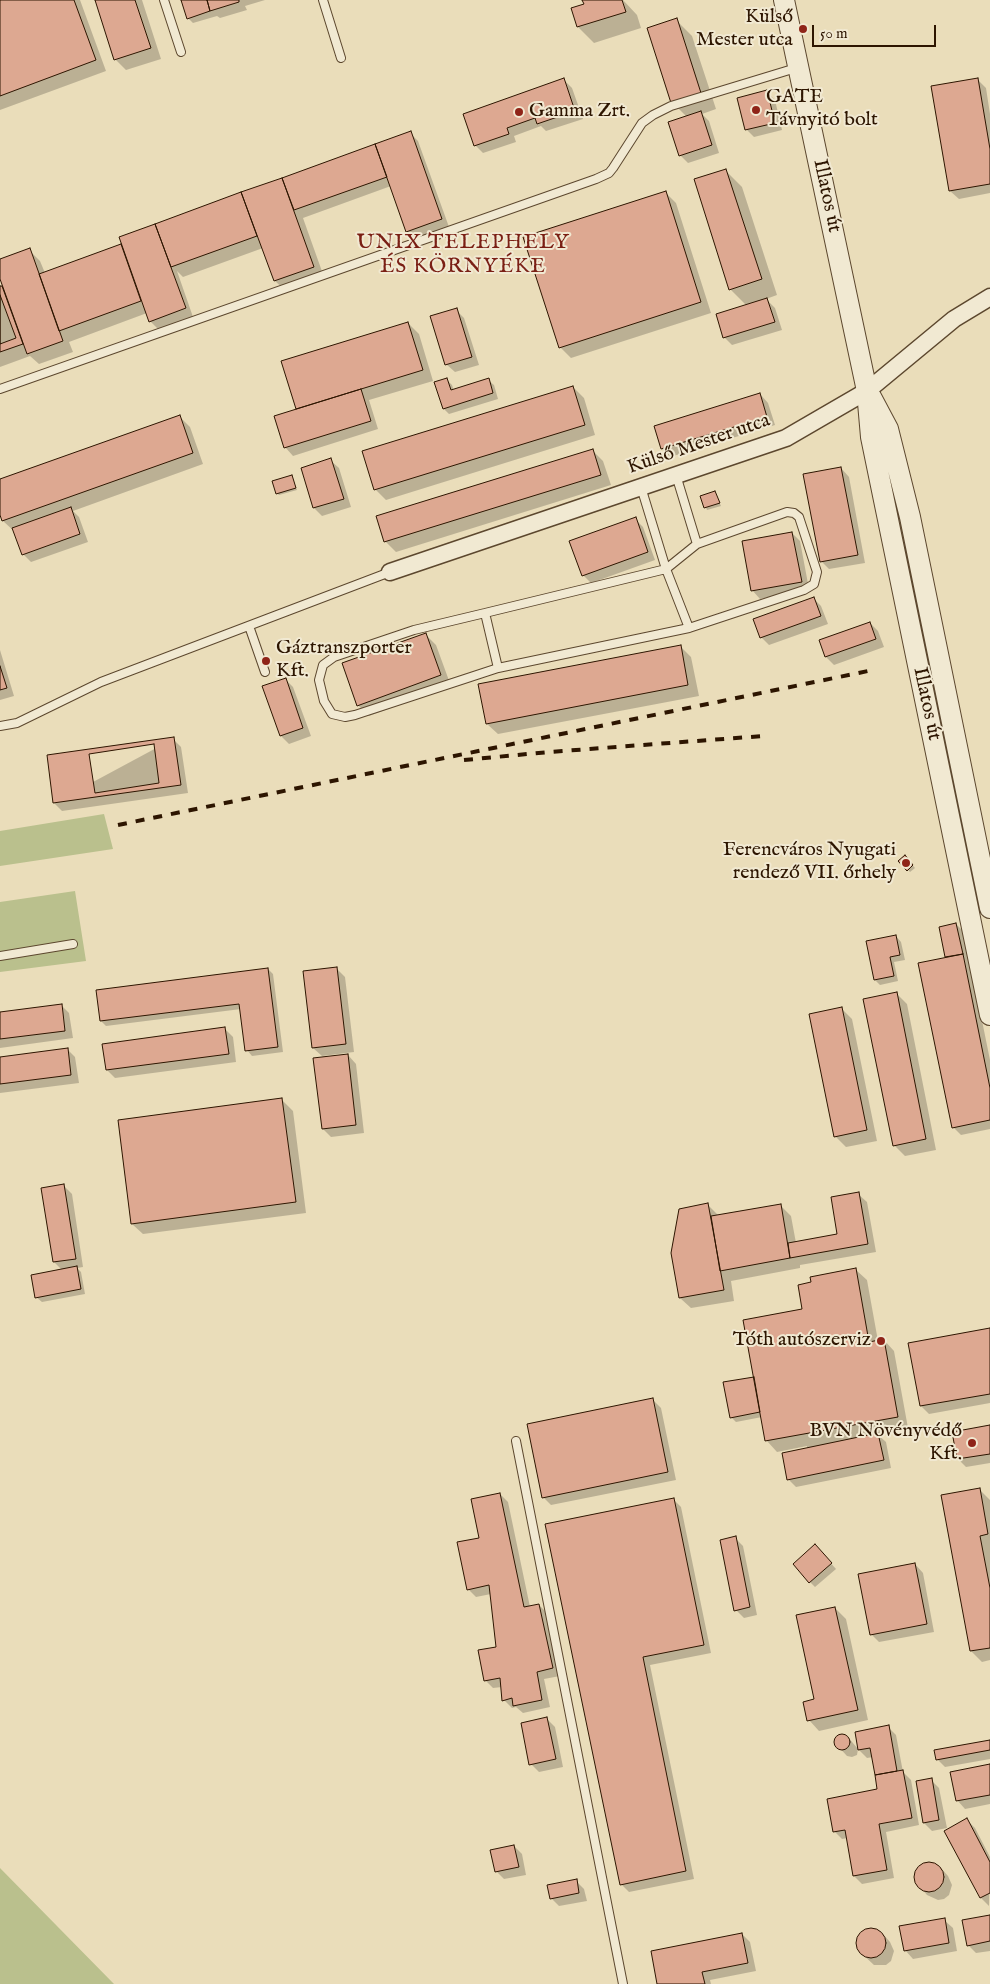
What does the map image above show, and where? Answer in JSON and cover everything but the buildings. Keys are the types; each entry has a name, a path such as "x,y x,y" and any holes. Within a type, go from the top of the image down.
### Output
{"street":[{"name":"Illatos út","path":"784,0 867,391 871,437 990,1015"},
{"name":"Külső Mester utca","path":"390,572 786,438 867,391 954,319 990,297"},
{"name":"Illatos út","path":"867,391 888,430 910,517 990,908"}],"lane":[{"path":"164,0 181,52"},
{"path":"323,0 341,58"},
{"path":"0,389 596,180 609,173 642,123 653,115 671,106 798,67"},
{"path":"676,475 697,544"},
{"path":"642,487 666,568 689,628"},
{"path":"787,512 794,513 799,517 817,572 814,584 804,590 689,628 498,668 354,715 345,717 332,714 324,702 319,680 323,665 334,657 414,630 666,568 697,544 787,512"},
{"path":"0,726 18,724 101,682 390,572"},
{"path":"486,613 498,668"},
{"path":"250,626 265,672"},
{"path":"0,956 73,944"},
{"path":"516,1441 623,1984"}],"green space":[{"path":"104,814 113,849 0,866 0,831"},
{"path":"75,891 86,961 0,972 0,902"},
{"path":"0,1868 114,1984 0,1984"}],"railway":[{"path":"118,825 873,670"},
{"path":"464,760 763,736"}],"place":[{"name":"Külső Mester utca","path":"803,29"},
{"name":"GATE Távnyitó bolt","path":"756,110"},
{"name":"Gamma Zrt.","path":"519,112"},
{"name":"Gáztranszporter Kft.","path":"266,661"},
{"name":"Ferencváros Nyugati rendező VII. őrhely","path":"906,863"},
{"name":"Tóth autószerviz","path":"881,1341"},
{"name":"BVN Növényvédő Kft.","path":"972,1443"}],"district":[{"name":"UNIX TELEPHELY ÉS KÖRNYÉKE","path":"463,256"}]}
